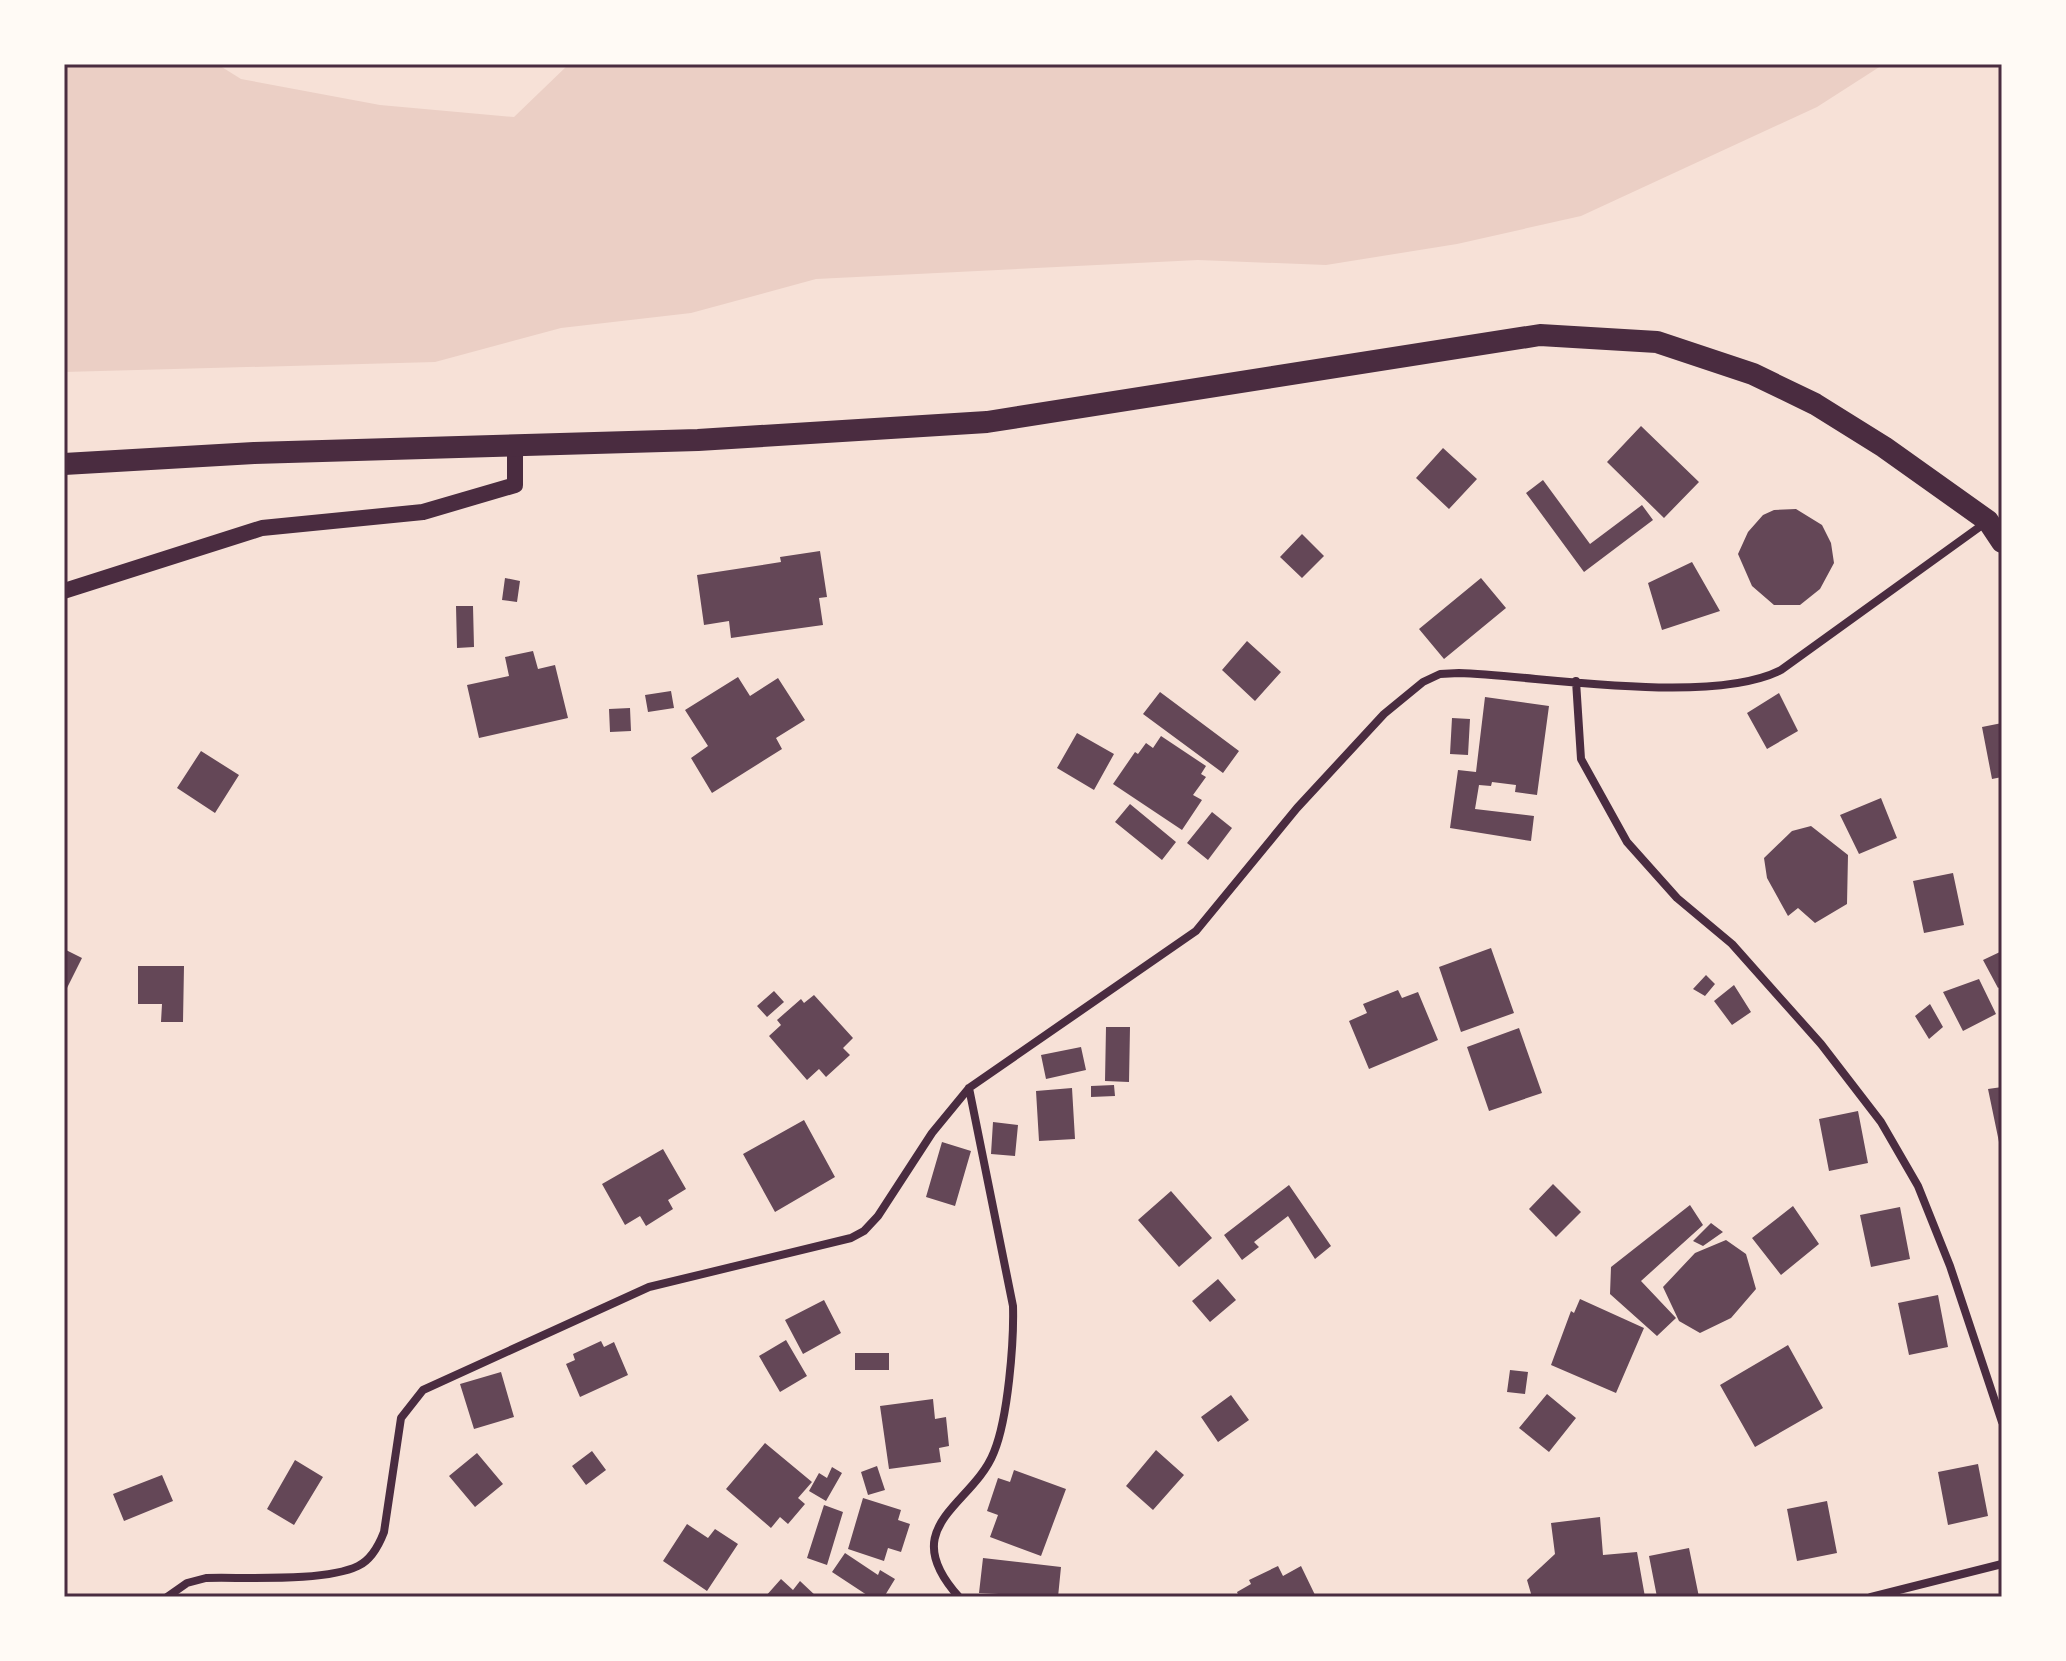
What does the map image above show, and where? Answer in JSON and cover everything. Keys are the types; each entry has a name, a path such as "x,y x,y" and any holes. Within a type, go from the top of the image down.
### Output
{"highway":[{"path":"64,464 254,453 698,440 987,422 1540,335 1657,342 1753,374 1815,404 1884,447 1988,521 2002,542"}],"main road":[{"path":"64,591 262,528 423,512 515,485 515,444"}],"street":[{"path":"167,1597 187,1583 206,1578 332,1573 361,1565 379,1545 384,1532 401,1418 423,1390 649,1287 851,1238 864,1231 878,1216 932,1133 969,1088 1196,931 1297,808 1384,714 1423,682 1440,674 1459,673 1709,688 1755,682 1781,670 1988,521"},
{"path":"1576,681 1581,759 1627,842 1677,898 1732,944 1821,1044 1881,1122 1918,1186 1950,1266 2002,1422"},
{"path":"959,1597 940,1576 935,1554 937,1536 954,1502 994,1453 1014,1339 1013,1306 969,1088"},
{"path":"1871,1597 2002,1564"}],"shaded area":[{"path":"64,64 217,64 241,79 380,105 514,117 569,64 1884,64 1817,107 1581,216 1457,244 1326,265 1198,260 816,279 691,313 561,328 435,362 64,372"}],"building":[{"path":"1641,426 1699,482 1664,518 1607,462"},
{"path":"1443,448 1477,479 1449,509 1416,478"},
{"path":"1543,480 1590,544 1642,505 1653,520 1584,572 1526,493"},
{"path":"1796,509 1822,525 1831,543 1834,563 1820,589 1800,605 1774,605 1752,586 1738,554 1748,532 1763,515 1774,510"},
{"path":"1302,534 1324,556 1302,578 1280,557"},
{"path":"820,551 827,597 819,598 823,625 731,638 729,621 704,625 697,575 781,562 780,557"},
{"path":"1692,562 1720,611 1662,630 1648,583"},
{"path":"505,578 520,581 517,602 502,600"},
{"path":"1481,578 1506,608 1444,659 1419,629"},
{"path":"456,606 473,606 474,647 457,648"},
{"path":"1247,641 1281,672 1255,701 1222,670"},
{"path":"533,651 538,669 555,665 568,718 479,738 467,685 509,676 505,657"},
{"path":"738,677 750,696 778,678 805,720 776,738 782,749 712,793 691,758 708,746 685,710"},
{"path":"671,691 674,708 648,712 645,695"},
{"path":"1160,692 1239,751 1223,773 1143,714"},
{"path":"1779,693 1798,731 1767,749 1747,713"},
{"path":"1485,697 1549,706 1537,795 1515,792 1516,785 1492,782 1491,786 1479,785 1475,809 1534,816 1531,841 1450,828 1458,770 1476,772"},
{"path":"630,708 631,731 610,732 609,709"},
{"path":"1452,718 1470,719 1468,755 1450,754"},
{"path":"2002,723 2002,777 1992,779 1982,727"},
{"path":"1077,733 1114,754 1094,790 1057,768"},
{"path":"1161,736 1206,766 1201,774 1206,777 1193,795 1202,800 1182,830 1113,784 1135,752 1138,754 1146,743 1153,748"},
{"path":"201,751 239,775 215,813 177,788"},
{"path":"1881,798 1897,838 1859,854 1840,815"},
{"path":"1130,804 1176,842 1162,860 1115,822"},
{"path":"1212,812 1232,828 1208,860 1187,843"},
{"path":"1811,826 1848,855 1847,904 1815,923 1798,908 1788,916 1767,878 1764,858 1792,831"},
{"path":"1953,873 1964,925 1924,933 1913,881"},
{"path":"1491,948 1514,1013 1461,1032 1439,967"},
{"path":"64,949 82,958 64,994"},
{"path":"2002,951 2002,986 1998,988 1983,960"},
{"path":"138,966 184,966 183,1022 161,1022 162,1004 138,1004"},
{"path":"1706,975 1715,984 1705,996 1693,989"},
{"path":"1979,979 1996,1014 1963,1031 1943,992"},
{"path":"1734,985 1751,1012 1732,1025 1714,1001"},
{"path":"1398,990 1402,998 1418,992 1438,1040 1369,1069 1349,1021 1367,1013 1363,1004"},
{"path":"774,991 784,1002 767,1017 757,1006"},
{"path":"814,995 853,1038 843,1048 850,1055 826,1077 819,1069 807,1080 769,1036 781,1025 777,1020 801,999 804,1003"},
{"path":"1930,1004 1943,1027 1929,1039 1915,1016"},
{"path":"1106,1027 1130,1027 1129,1082 1105,1081"},
{"path":"1519,1028 1542,1093 1489,1111 1467,1047"},
{"path":"1081,1047 1086,1070 1046,1079 1041,1055"},
{"path":"1114,1085 1115,1096 1091,1097 1091,1086"},
{"path":"2002,1087 2002,1141 1999,1142 1988,1089"},
{"path":"1072,1088 1075,1139 1039,1141 1036,1091"},
{"path":"1858,1111 1868,1163 1829,1171 1819,1119"},
{"path":"804,1120 835,1177 775,1212 743,1154"},
{"path":"993,1122 1018,1125 1015,1156 991,1154"},
{"path":"942,1142 971,1151 955,1206 926,1197"},
{"path":"663,1149 686,1189 668,1200 673,1209 646,1226 640,1216 625,1225 602,1184"},
{"path":"1553,1184 1581,1212 1556,1237 1529,1209"},
{"path":"1289,1185 1331,1246 1315,1259 1288,1216 1254,1242 1259,1247 1242,1260 1224,1235"},
{"path":"1171,1191 1212,1238 1179,1267 1138,1220"},
{"path":"1690,1205 1703,1225 1641,1281 1676,1318 1657,1336 1610,1294 1611,1267"},
{"path":"1793,1206 1819,1244 1781,1275 1752,1238"},
{"path":"1900,1207 1910,1259 1871,1267 1860,1215"},
{"path":"1711,1223 1723,1232 1703,1246 1693,1241"},
{"path":"1726,1240 1746,1254 1756,1289 1731,1318 1700,1333 1679,1321 1663,1287 1695,1253"},
{"path":"1218,1279 1236,1300 1210,1322 1192,1301"},
{"path":"1938,1295 1948,1347 1909,1355 1898,1303"},
{"path":"1580,1299 1644,1328 1616,1393 1551,1365 1571,1311 1574,1313"},
{"path":"824,1300 841,1333 803,1354 785,1320"},
{"path":"786,1340 807,1376 780,1392 759,1356"},
{"path":"601,1341 604,1347 614,1342 628,1375 580,1397 566,1364 575,1360 573,1354"},
{"path":"1788,1345 1823,1408 1755,1447 1720,1385"},
{"path":"855,1353 889,1353 889,1370 855,1370"},
{"path":"1510,1370 1528,1372 1525,1394 1507,1392"},
{"path":"501,1372 514,1417 474,1429 460,1384"},
{"path":"1547,1394 1576,1418 1549,1452 1519,1428"},
{"path":"1231,1395 1249,1420 1218,1442 1201,1417"},
{"path":"933,1399 935,1419 946,1417 949,1446 939,1448 941,1462 889,1469 880,1406"},
{"path":"765,1443 812,1482 798,1498 805,1504 788,1524 780,1517 771,1528 726,1489"},
{"path":"1156,1450 1184,1475 1153,1510 1126,1486"},
{"path":"592,1451 606,1470 586,1485 572,1466"},
{"path":"477,1453 503,1484 475,1507 449,1476"},
{"path":"295,1460 323,1477 294,1525 267,1509"},
{"path":"1978,1464 1988,1516 1948,1525 1938,1472"},
{"path":"877,1466 885,1490 868,1495 861,1472"},
{"path":"832,1467 842,1473 826,1501 809,1491 819,1473 827,1478"},
{"path":"1014,1470 1066,1489 1041,1556 990,1537 998,1515 987,1511 998,1478 1010,1482"},
{"path":"162,1475 173,1501 124,1521 113,1494"},
{"path":"863,1498 901,1510 898,1520 910,1524 901,1552 888,1548 884,1561 848,1549"},
{"path":"1827,1501 1837,1553 1797,1561 1787,1509"},
{"path":"824,1505 843,1512 827,1565 807,1558"},
{"path":"1600,1517 1603,1555 1637,1552 1645,1597 1532,1597 1527,1580 1555,1554 1551,1523"},
{"path":"687,1524 708,1538 715,1529 738,1544 707,1591 663,1561"},
{"path":"1689,1548 1699,1597 1657,1597 1649,1556"},
{"path":"845,1553 878,1575 880,1570 895,1579 884,1597 870,1597 832,1572"},
{"path":"983,1558 1061,1567 1058,1597 979,1593"},
{"path":"1278,1566 1283,1576 1301,1566 1316,1597 1239,1597 1237,1592 1251,1584 1249,1580"},
{"path":"781,1579 793,1590 800,1581 817,1597 765,1597"}]}
